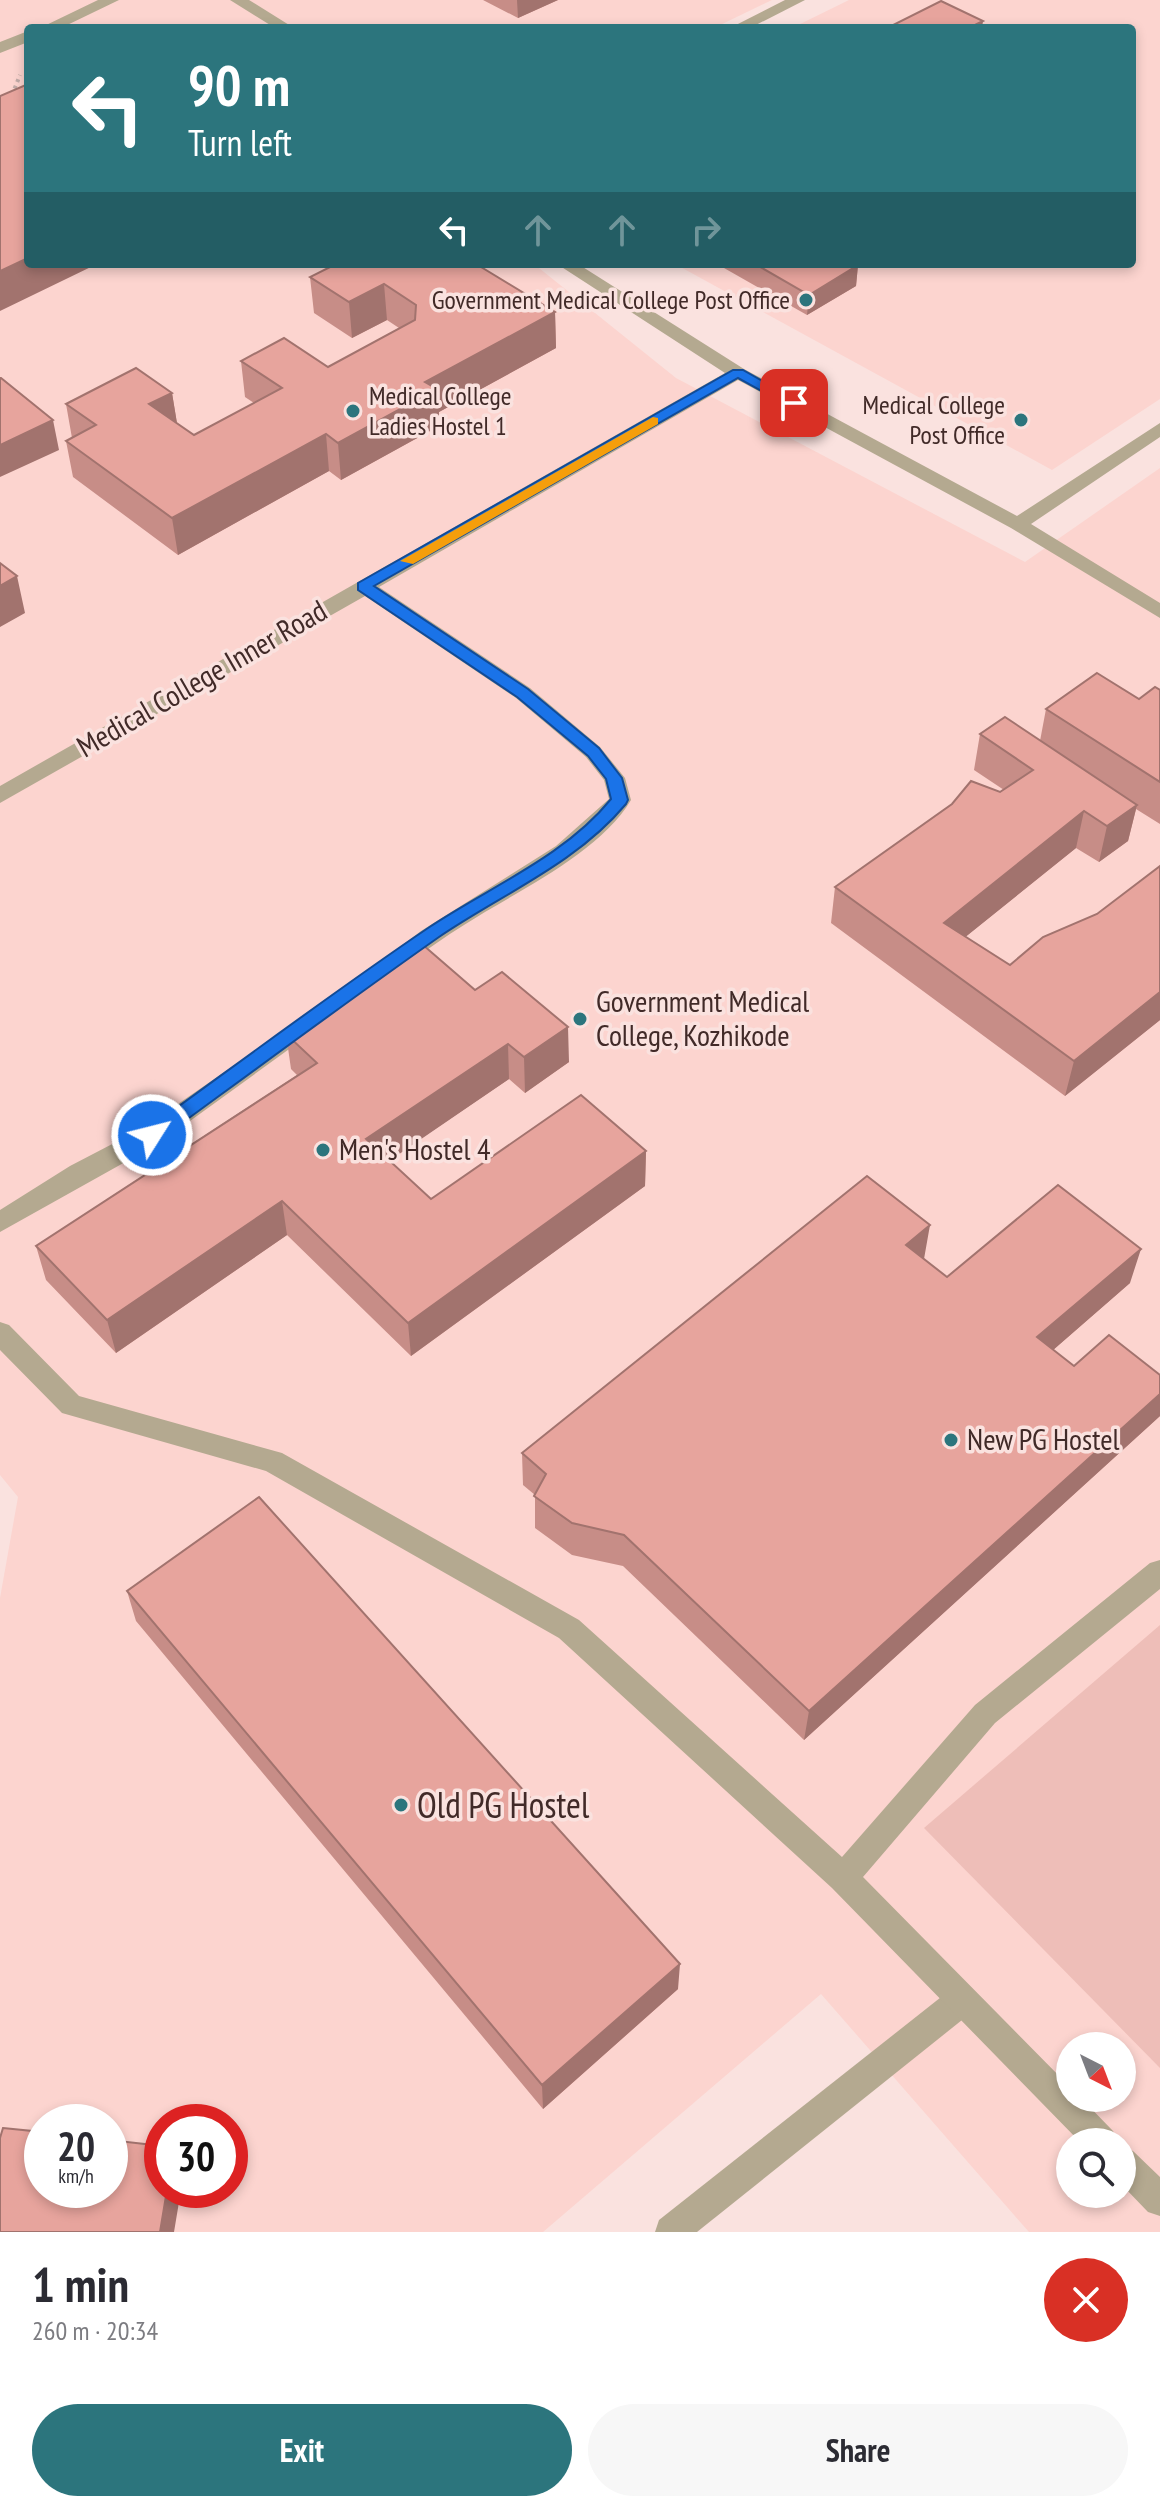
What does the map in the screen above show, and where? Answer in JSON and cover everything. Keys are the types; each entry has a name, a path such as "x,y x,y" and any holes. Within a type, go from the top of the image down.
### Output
{"street":[{"path":"57,24 111,0"},
{"path":"238,0 279,24"},
{"path":"746,24 797,0"},
{"path":"0,48 24,38"},
{"path":"572,268 738,373 1018,524 1160,612"},
{"name":"Medical College Inner Road","path":"5,788 738,373"},
{"path":"1018,524 1160,429"},
{"path":"0,1222 67,1179 152,1135 436,931 530,875 601,822 620,800 614,778 593,752 523,693 364,586"},
{"path":"0,1333 71,1405 273,1461 569,1629 843,1878 1088,2128"},
{"path":"843,1878 985,1714 1160,1572"},
{"path":"671,2232 961,2001"},
{"path":"1136,2176 1160,2200"}],"path":[{"path":"8,104 23,66"}],"shaded area":[{"name":"Government Medical College, Kozhikode","path":"0,0 772,0 722,24 24,24 24,268 539,268 676,378 1025,562 1160,468 1160,2232 1029,2232 821,1994 543,2232 0,2232 0,1598 18,1497 0,1475"},
{"path":"849,0 1160,0 1160,399 1052,470 682,268 1136,268 1136,24 800,24"},
{"path":"1160,1625 1160,2068 1136,2044 1136,2032 1125,2032 924,1828"}],"building":[{"path":"941,1 983,21 977,24 895,24"},
{"path":"24,86 24,260 0,271 0,96"},
{"path":"328,268 483,268 555,312 425,382 437,389 338,443 326,434 172,518 66,441 96,425 66,404 136,368 172,393 149,404 194,435 282,388 241,361 284,338 328,367 415,320 416,305 384,284 349,302 310,277"},
{"path":"762,268 853,268 809,295"},
{"path":"1,378 53,420 0,445"},
{"path":"0,563 17,576 0,586"},
{"path":"1097,673 1139,699 1155,687 1160,690 1160,782 1046,709"},
{"path":"1005,717 1137,805 1107,826 1084,811 944,923 1010,965 1043,937 1097,914 1160,866 1160,992 1074,1061 835,887 952,804 971,781 1000,792 1033,770 980,734"},
{"name":"Men's Hostel 4","path":"423,945 475,990 502,972 568,1027 524,1057 508,1044 366,1139 431,1199 581,1095 646,1151 408,1323 282,1201 107,1320 36,1246 317,1063 286,1034"},
{"path":"867,1176 930,1225 906,1245 947,1277 1058,1185 1141,1249 1037,1337 1074,1366 1109,1335 1160,1375 1160,1394 809,1711 624,1535 572,1523 534,1496 546,1474 522,1453"},
{"name":"Old PG Hostel","path":"259,1497 680,1964 542,2085 127,1591"},
{"path":"3,2128 24,2130 24,2208 128,2208 128,2142 144,2144 144,2208 164,2208 160,2232 0,2232 0,2138"}],"slow traffic":[{"path":"408,561 653,421"}],"place":[{"name":"Government Medical College Post Office","path":"806,300"},
{"name":"Medical College Ladies Hostel 1","path":"353,411"},
{"name":"Medical College Post Office","path":"1021,420"},
{"name":"Government Medical College, Kozhikode","path":"580,1019"},
{"name":"Men's Hostel 4","path":"323,1150"},
{"name":"New PG Hostel","path":"951,1440"},
{"name":"Old PG Hostel","path":"401,1805"}],"route":[{"path":"152,1135 436,931 530,875 601,822 620,800 614,778 593,752 523,693 457,652 364,586 738,373 794,403"}]}
